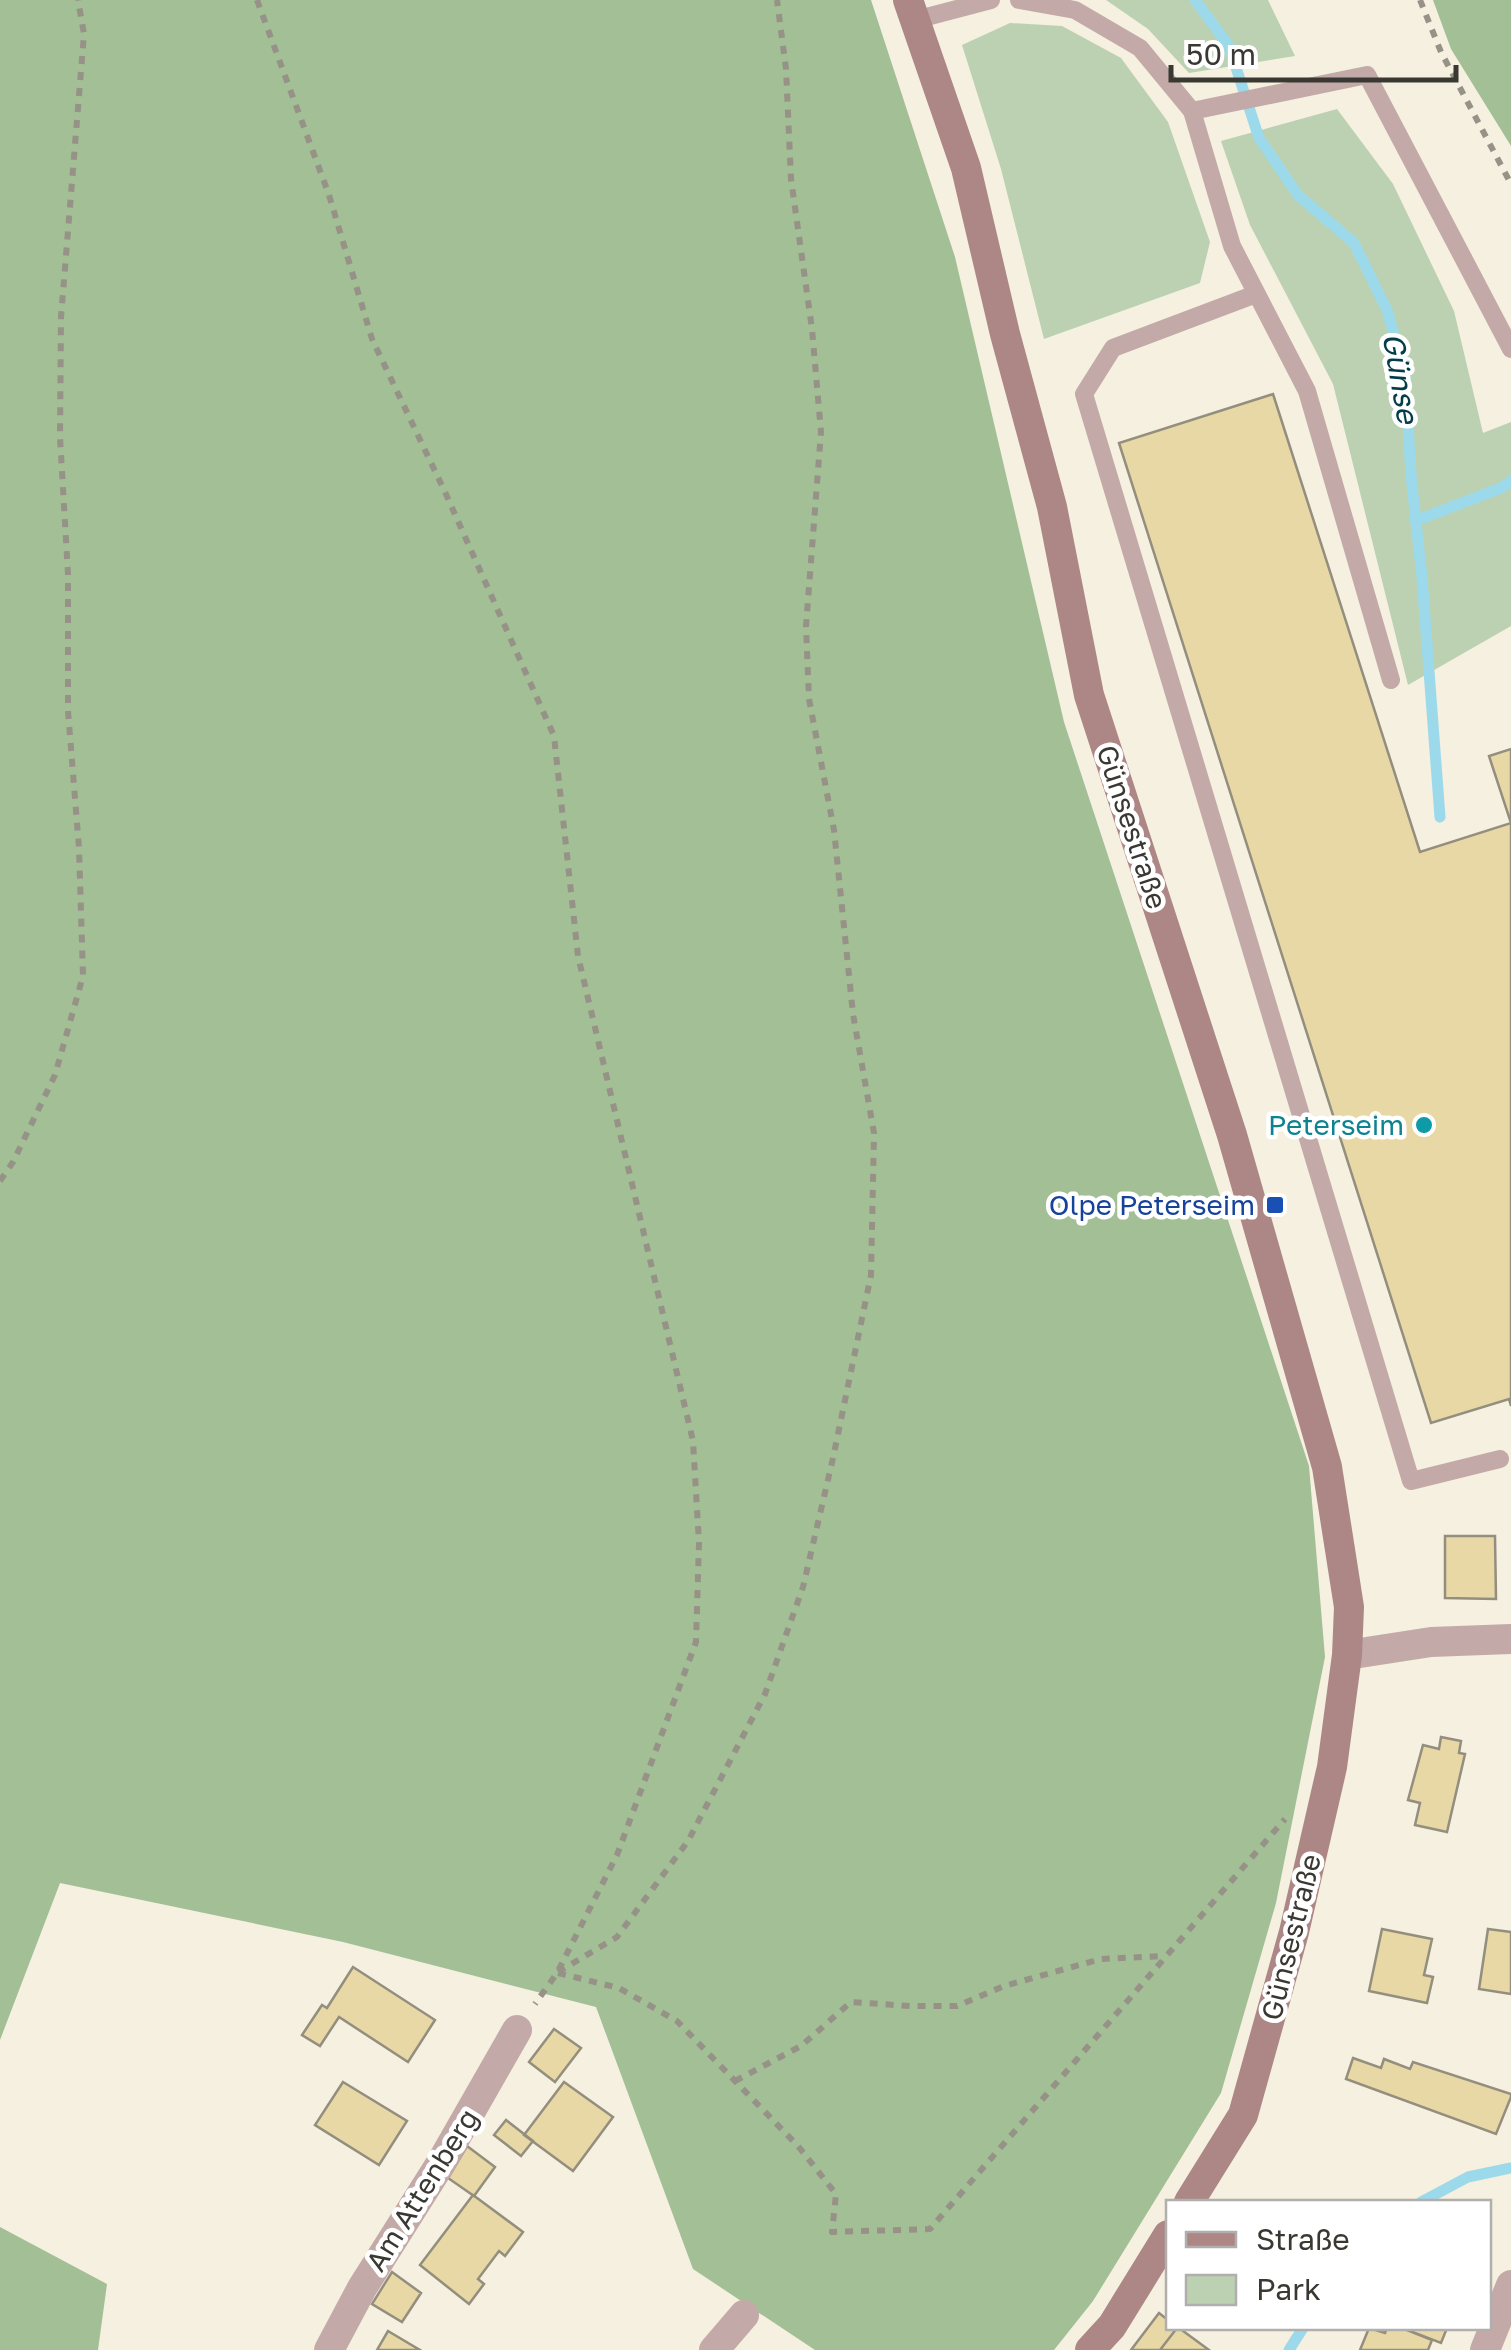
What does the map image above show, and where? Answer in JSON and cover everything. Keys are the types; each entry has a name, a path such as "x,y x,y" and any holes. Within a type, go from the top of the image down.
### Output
{"street":[{"name":"Günsestraße","path":"911,10 966,168 1005,334 1052,507 1089,695 1232,1135 1327,1467 1348,1608 1347,1655 1332,1767 1294,1932 1243,2116 1190,2200"},
{"path":"1347,1655 1431,1642 1511,1639"},
{"name":"Am Attenberg","path":"329,2350 517,2030"},
{"path":"1090,2350 1112,2326 1166,2238"},
{"path":"1486,2350 1511,2285"},
{"path":"714,2350 744,2315"}],"lane":[{"path":"911,10 991,0"},
{"path":"1020,0 1076,10 1140,48 1192,111 1232,246 1306,390 1391,680"},
{"path":"1192,111 1366,75 1511,349"},
{"path":"1256,294 1113,348 1084,394 1410,1481 1500,1459"}],"path":[{"path":"0,1181 55,1075 83,976 79,848 68,712 68,574 60,436 61,317 84,34 78,0"},
{"path":"258,0 330,195 372,340 554,736 578,956 692,1441 699,1543 696,1642 617,1855 557,1973"},
{"path":"557,1973 618,1937 688,1841 765,1694 803,1587 871,1275 874,1132 853,1014 834,830 809,699 806,626 822,432 791,179 778,0"},
{"path":"1420,0 1442,52 1511,184"},
{"path":"557,1973 619,1988 677,2021 798,2146 836,2194 832,2232 930,2229 1294,1808"},
{"path":"735,2080 801,2046 851,2002 957,2006 1004,1986 1101,1959 1165,1956"}],"green space":[{"path":"0,0 871,0 955,257 1064,722 1309,1466 1325,1657 1276,1903 1221,2093 1093,2301 1054,2350 815,2350 693,2269 596,2007 343,1942 60,1883 0,2040"},
{"path":"1106,0 1268,0 1295,56 1189,73 1148,29"},
{"path":"1433,0 1511,0 1511,146 1451,49"},
{"path":"1010,23 1062,26 1121,58 1168,122 1210,242 1200,283 1044,339 1001,169 962,45"},
{"path":"1337,109 1393,184 1454,311 1483,433 1511,422 1511,626 1408,685 1333,384 1250,225 1221,141"},
{"path":"0,2227 107,2284 98,2350 0,2350"}],"building":[{"name":"Peterseim","path":"1273,394 1420,852 1511,823 1511,1406 1509,1399 1431,1423 1119,443"},
{"path":"1511,749 1511,823 1489,756"},
{"path":"1445,1536 1495,1536 1496,1599 1445,1598"},
{"path":"1441,1737 1461,1741 1459,1753 1465,1754 1447,1832 1415,1825 1420,1803 1408,1800 1423,1745 1439,1749"},
{"path":"1382,1929 1432,1939 1424,1975 1433,1977 1427,2003 1369,1991"},
{"path":"1488,1929 1511,1932 1511,1994 1479,1989"},
{"path":"353,1967 435,2020 408,2062 339,2017 320,2046 302,2035 322,2005 327,2008"},
{"path":"554,2029 581,2048 555,2082 529,2062"},
{"path":"1353,2058 1381,2068 1384,2059 1410,2069 1413,2062 1511,2097 1496,2134 1346,2079"},
{"path":"343,2082 407,2121 379,2165 315,2125"},
{"path":"564,2082 613,2117 573,2171 524,2135"},
{"path":"506,2120 533,2141 521,2156 494,2135"},
{"path":"467,2146 495,2167 474,2196 448,2178"},
{"path":"473,2195 523,2232 505,2256 499,2251 478,2279 484,2284 469,2304 420,2265"},
{"path":"392,2272 421,2293 402,2322 372,2304"},
{"path":"1159,2313 1166,2318 1166,2330 1175,2330 1160,2350 1131,2350"},
{"path":"1175,2330 1182,2330 1209,2350 1160,2350"},
{"path":"1368,2330 1407,2330 1432,2340 1428,2350 1360,2350"},
{"path":"1407,2330 1446,2330 1441,2343"},
{"path":"388,2331 420,2350 377,2350"}],"waterway":[{"name":"Günse","path":"1195,0 1229,46 1259,138 1298,195 1354,243 1387,310 1405,373 1440,817"},
{"path":"1415,521 1511,481"},
{"name":"Günse","path":"1425,2200 1468,2177 1511,2168"},
{"name":"Günse","path":"1289,2350 1302,2330"}],"place":[{"name":"Peterseim","path":"1424,1125"},
{"name":"Olpe Peterseim","path":"1275,1205"}]}
